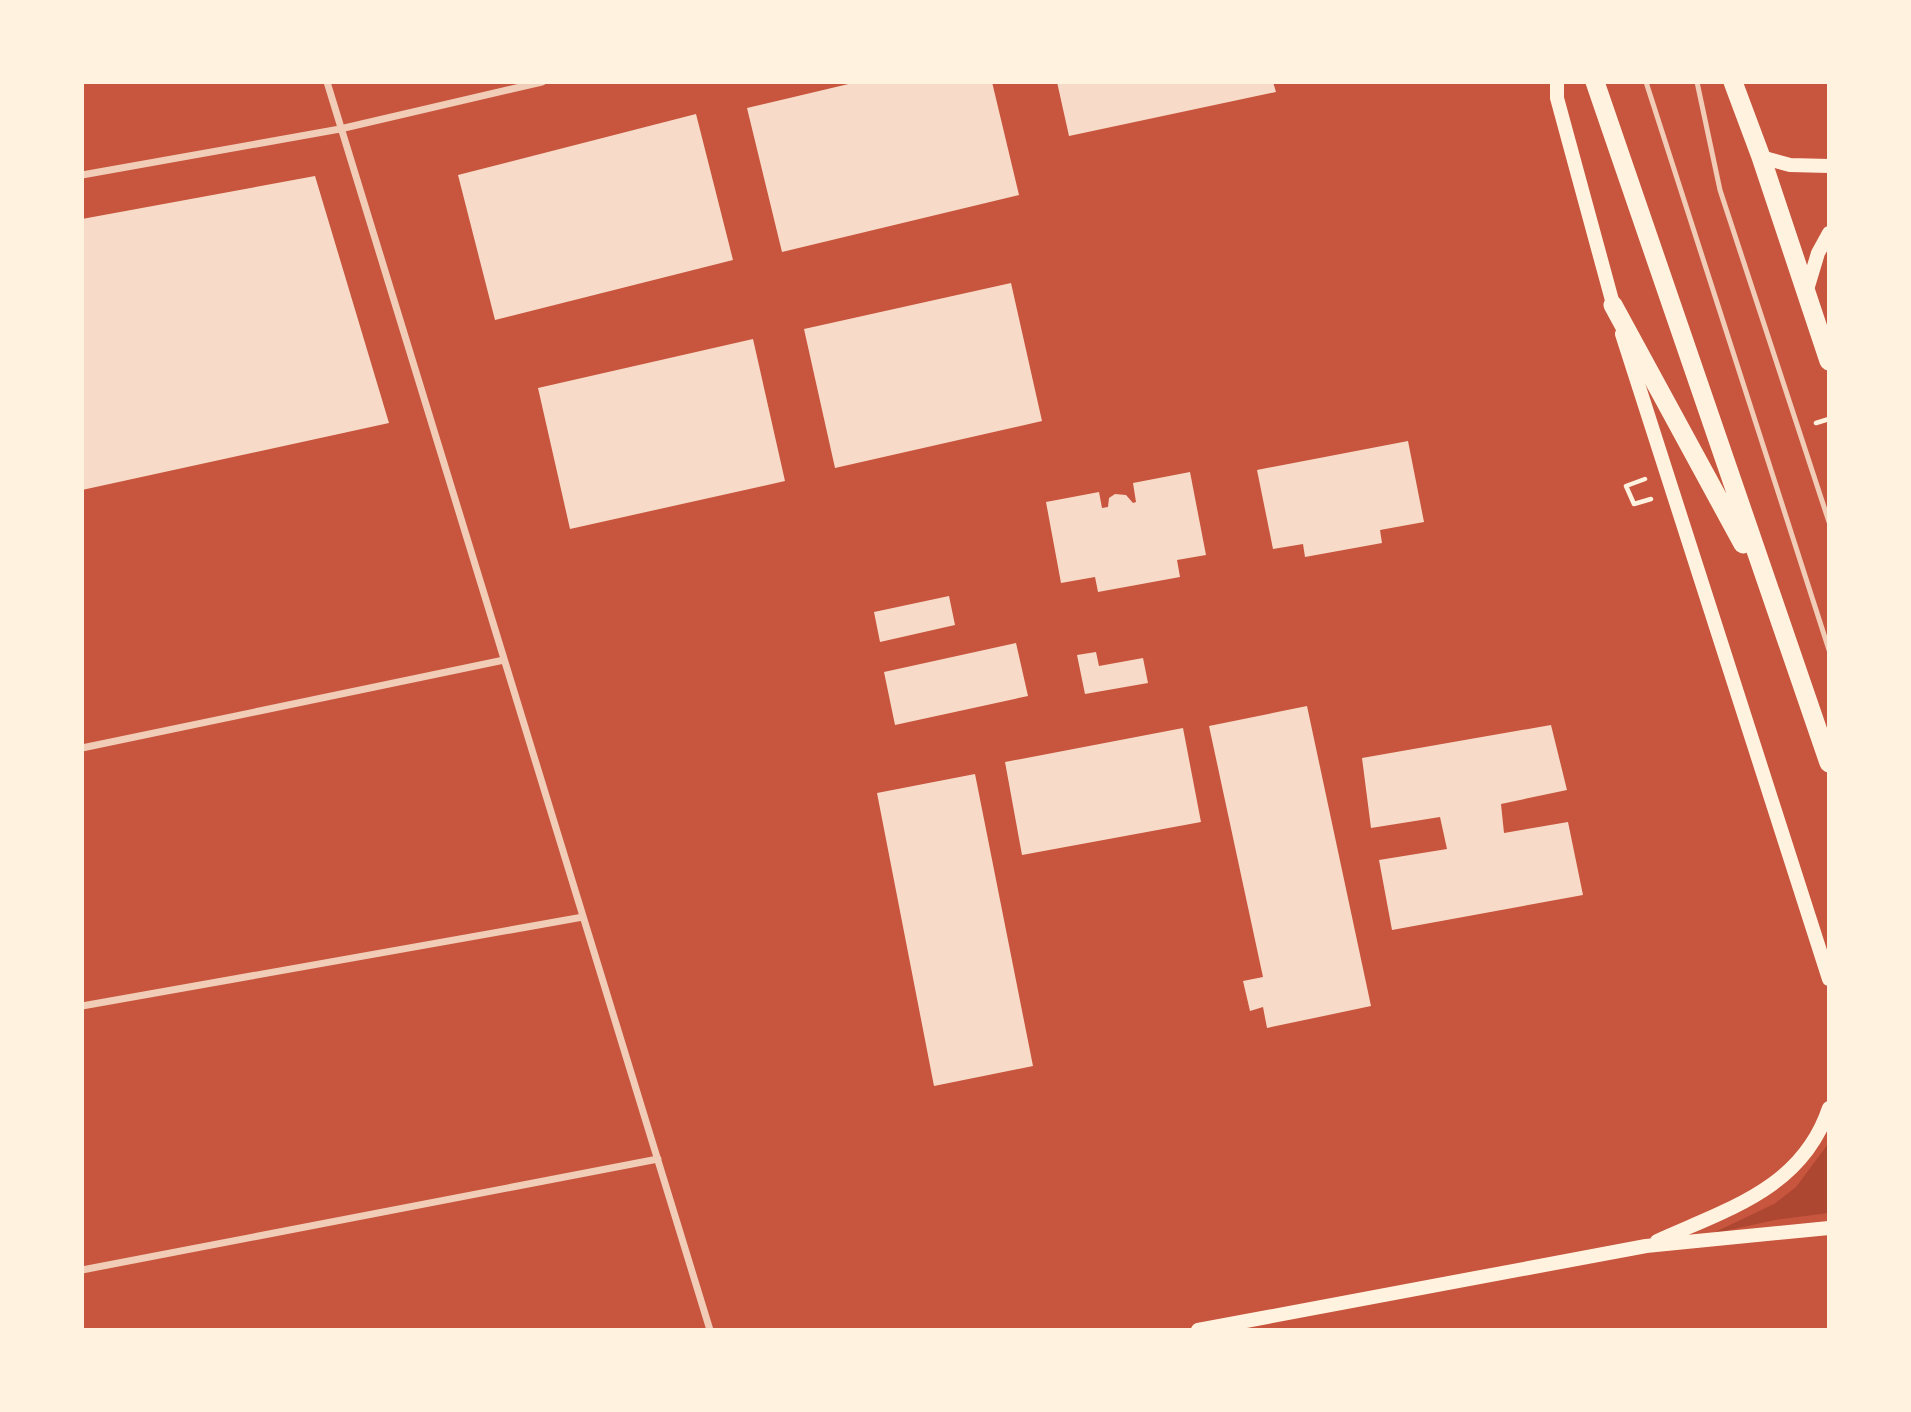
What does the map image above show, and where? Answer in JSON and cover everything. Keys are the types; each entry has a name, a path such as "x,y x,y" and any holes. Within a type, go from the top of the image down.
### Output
{"highway":[{"path":"1595,82 1829,763"},
{"path":"1733,82 1829,361"},
{"path":"1613,305 1769,591"}],"main road":[{"path":"1557,82 1557,98 1613,305 1829,979"},
{"path":"1761,157 1790,165 1829,166"},
{"path":"1805,294 1818,253 1829,233"},
{"path":"1646,1246 1737,1206 1769,1187 1804,1157 1823,1126 1829,1108"},
{"path":"1198,1330 1646,1246 1829,1228"}],"street":[{"path":"327,82 710,1330"},
{"path":"82,175 340,129 542,82"},
{"path":"82,748 504,660"},
{"path":"82,1006 583,916"},
{"path":"82,1270 658,1160"}],"lane":[{"path":"1646,82 1829,650"},
{"path":"1697,82 1720,190 1829,522"}],"path":[{"path":"1626,486 1634,504"}],"shaded area":[{"path":"1828,1144 1829,1213 1775,1220 1711,1234 1774,1204 1796,1187"}],"building":[{"path":"857,82 992,82 1019,195 782,252 747,108"},
{"path":"1057,82 1273,82 1276,92 1069,136"},
{"path":"696,114 733,260 495,320 458,175"},
{"path":"315,176 389,423 82,490 82,219"},
{"path":"1011,283 1042,421 835,468 804,329"},
{"path":"753,339 785,481 570,529 538,388"},
{"path":"1408,441 1424,522 1380,530 1382,543 1305,557 1303,544 1273,549 1257,470"},
{"path":"1190,472 1206,555 1177,560 1180,577 1098,592 1095,577 1061,583 1046,502 1099,492 1102,508 1108,507 1109,498 1115,494 1126,495 1133,503 1136,502 1133,483"},
{"path":"949,596 955,625 880,642 874,612"},
{"path":"1016,643 1028,696 895,725 884,672"},
{"path":"1096,652 1099,666 1143,658 1148,683 1085,694 1077,655"},
{"path":"1307,706 1371,1006 1267,1028 1263,1007 1250,1011 1243,981 1263,977 1209,726"},
{"path":"1551,725 1567,790 1501,804 1504,833 1568,822 1583,895 1392,930 1379,860 1447,849 1440,817 1371,828 1362,758"},
{"path":"1183,728 1201,822 1022,855 1005,762"},
{"path":"975,774 1033,1066 934,1086 877,793"}]}
